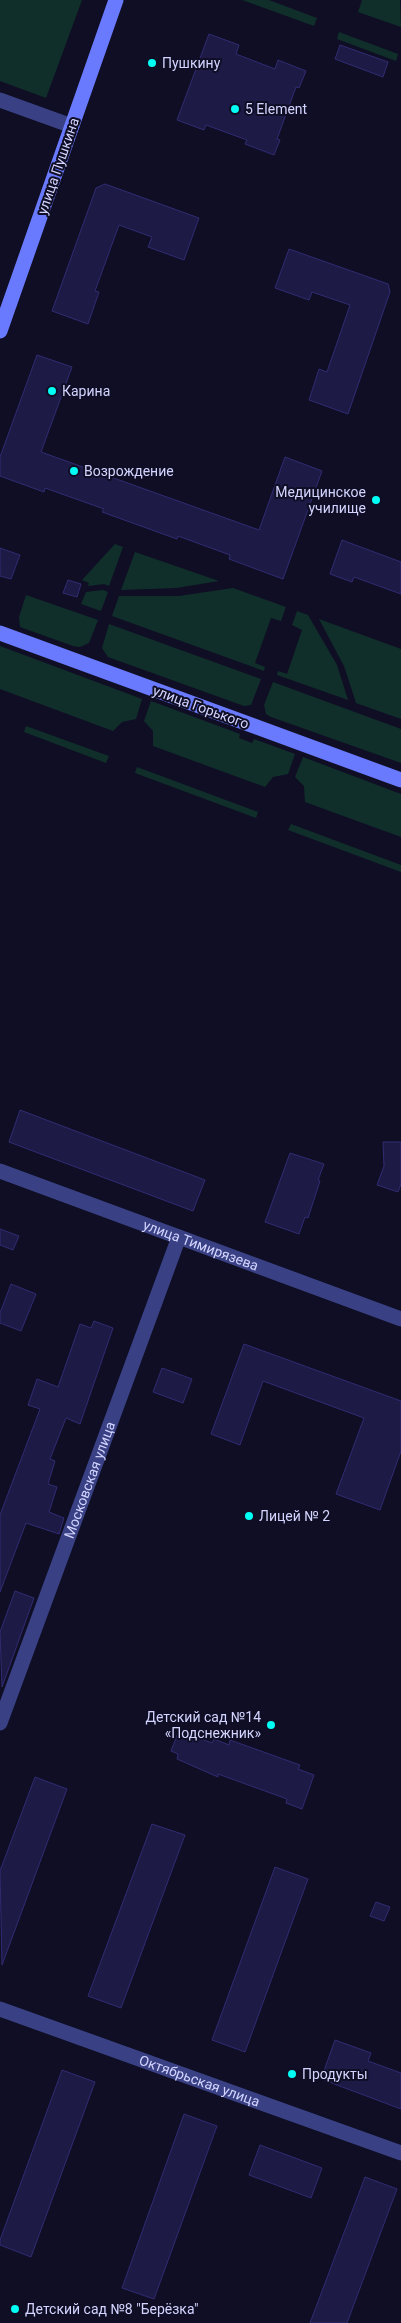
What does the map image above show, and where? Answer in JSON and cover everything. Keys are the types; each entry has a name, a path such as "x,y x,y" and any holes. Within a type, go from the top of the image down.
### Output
{"main road":[{"name":"улица Пушкина","path":"0,331 116,0"},
{"name":"улица Горького","path":"0,633 401,780"}],"street":[{"path":"0,100 72,126"},
{"name":"улица Тимирязева","path":"0,1171 401,1319"},
{"name":"Московская улица","path":"0,1723 179,1237"},
{"name":"Октябрьская улица","path":"0,2009 401,2153"}],"green space":[{"path":"0,0 82,0 46,98 0,81"},
{"path":"242,0 269,0 317,18 314,26"},
{"path":"362,0 400,0 401,27 358,12"},
{"path":"339,32 398,54 396,61 337,39"},
{"path":"115,544 123,547 109,586 104,584 88,586 89,583 82,580"},
{"path":"135,552 219,581 176,588 121,590"},
{"path":"233,588 286,607 281,621 271,618 255,663 265,667 264,671 112,616 119,596 179,596"},
{"path":"103,590 108,592 101,611 81,604 86,592"},
{"path":"26,595 98,620 89,643 80,647 73,646 20,627 19,617"},
{"path":"297,611 308,615 337,665 348,700 277,675 278,671 287,674 302,630 292,625"},
{"path":"319,619 401,649 401,719 356,703 344,666"},
{"path":"109,624 261,679 251,705 244,706 108,657 102,648"},
{"path":"0,646 142,699 136,719 122,722 113,731 0,689"},
{"path":"273,682 401,729 401,763 266,714 264,705"},
{"path":"151,701 240,734 239,738 252,743 254,739 295,754 288,774 273,777 265,787 153,746 153,731 144,721"},
{"path":"26,726 109,756 106,763 24,732"},
{"path":"303,757 401,794 401,837 305,802 304,786 295,777"},
{"path":"137,767 258,812 256,818 135,773"},
{"path":"291,824 401,865 401,872 288,830"}],"building":[{"path":"209,34 239,45 236,54 275,69 278,60 306,71 299,88 296,87 277,139 280,140 274,155 245,144 247,140 206,125 204,130 177,120"},
{"path":"340,45 388,62 383,77 335,59"},
{"path":"105,184 199,218 184,260 148,247 152,237 119,225 95,291 99,292 88,324 52,311 96,188"},
{"path":"289,249 388,284 390,292 348,414 309,400 319,369 327,372 350,305 312,292 309,300 275,288"},
{"path":"37,355 72,367 41,452 259,530 285,457 322,471 283,579 229,559 230,555 178,536 177,539 102,512 104,509 45,488 44,492 0,476 0,457"},
{"path":"342,540 401,562 401,594 354,577 352,582 330,574"},
{"path":"0,548 20,555 11,579 0,576"},
{"path":"68,580 81,584 77,597 63,593"},
{"path":"20,1110 205,1180 193,1211 9,1142"},
{"path":"383,1142 401,1142 401,1184 398,1192 377,1185 384,1166"},
{"path":"290,1153 324,1164 308,1218 305,1217 299,1234 265,1222"},
{"path":"0,1229 19,1236 13,1250 0,1245"},
{"path":"11,1284 36,1294 21,1331 0,1323 0,1313"},
{"path":"94,1321 113,1328 80,1424 66,1418 50,1459 55,1461 48,1484 57,1487 49,1512 64,1518 59,1534 26,1523 0,1592 0,1515 40,1409 28,1405 37,1379 58,1387 80,1324 91,1328"},
{"path":"244,1344 401,1401 401,1451 380,1510 336,1494 364,1418 263,1381 240,1445 211,1434"},
{"path":"162,1368 192,1379 183,1403 153,1392"},
{"path":"15,1591 34,1598 2,1687 0,1632"},
{"path":"179,1730 212,1743 214,1739 229,1745 230,1740 300,1765 298,1769 314,1775 302,1809 286,1803 287,1799 218,1774 218,1777 177,1759 178,1754 171,1751"},
{"path":"35,1777 67,1789 2,1965 0,1871"},
{"path":"152,1824 185,1835 121,2008 88,1996"},
{"path":"275,1867 308,1879 245,2052 212,2040"},
{"path":"376,1902 390,1907 384,1921 370,1916"},
{"path":"335,2040 371,2053 368,2061 401,2073 401,2109 321,2079"},
{"path":"62,2070 95,2082 31,2257 0,2245 0,2240"},
{"path":"184,2114 217,2126 154,2299 122,2288"},
{"path":"260,2145 322,2168 311,2198 249,2175"},
{"path":"365,2177 397,2189 347,2323 310,2323"}],"place":[{"name":"Пушкину","path":"152,63"},
{"name":"5 Element","path":"235,109"},
{"name":"Карина","path":"52,391"},
{"name":"Возрождение","path":"74,471"},
{"name":"Медицинское училище","path":"376,500"},
{"name":"Лицей № 2","path":"249,1516"},
{"name":"Детский сад №14 «Подснежник»","path":"271,1725"},
{"name":"Продукты","path":"292,2074"},
{"name":"Детский сад №8 \"Берёзка\"","path":"15,2309"}]}
